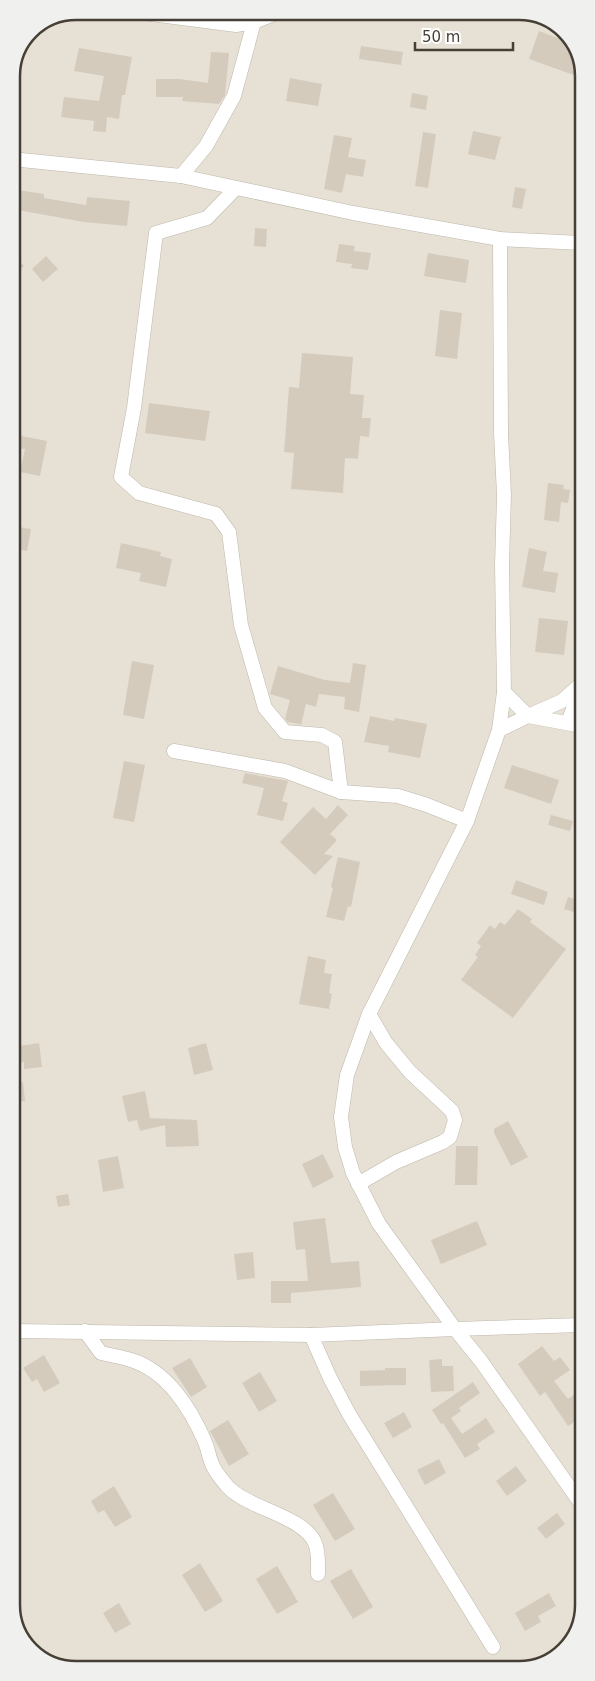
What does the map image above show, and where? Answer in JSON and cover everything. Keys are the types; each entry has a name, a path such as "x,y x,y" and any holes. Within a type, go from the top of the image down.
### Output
{"street":[{"path":"197,20 236,25 259,20"},
{"path":"181,176 206,146 234,96 254,22"},
{"path":"20,160 181,176 353,212 500,239 575,244"},
{"path":"236,188 208,218 156,233 134,408 121,477 139,493 216,514 229,532 241,625 265,708 284,732 322,735 335,742 341,792"},
{"path":"500,239 501,433 504,496 502,565 504,692 499,730 467,821 369,1014 346,1075 341,1117 345,1147 358,1184 380,1224 393,1245 481,1361 575,1495"},
{"path":"499,730 562,701 575,690"},
{"path":"504,692 528,716 575,724"},
{"path":"568,722 575,703"},
{"path":"174,751 285,770 341,792 398,796 467,821"},
{"path":"358,1184 396,1162 443,1142 450,1136 455,1120 452,1111 410,1072 386,1043 369,1014"},
{"path":"20,1331 311,1335 575,1325"},
{"path":"85,1331 101,1353 132,1360 160,1375 187,1406 206,1444 214,1469 227,1486 247,1502 276,1513 301,1527 309,1535 315,1543 318,1574"},
{"path":"311,1335 330,1378 349,1414 493,1647"}],"shaded area":[{"path":"523,20 537,23 553,31 566,45 571,54 575,68 575,1613 564,1639 550,1652 541,1657 527,1661 72,1661 48,1654 34,1642 24,1627 20,1613 20,72 24,54 36,36 54,24 65,21"}],"building":[{"path":"539,31 561,39 566,45 571,54 575,75 529,59"},
{"path":"361,46 403,52 401,65 359,59"},
{"path":"79,48 132,57 125,95 122,95 119,119 107,117 106,132 93,131 94,121 61,117 64,97 99,101 104,76 74,71"},
{"path":"211,52 229,53 225,95 219,104 182,101 183,97 156,97 156,79 180,79 208,83"},
{"path":"290,78 322,84 318,106 286,101"},
{"path":"412,93 428,96 426,110 410,107"},
{"path":"473,131 501,137 495,160 468,154"},
{"path":"423,132 436,134 428,188 415,186"},
{"path":"334,135 352,138 348,157 366,160 363,177 346,174 342,193 324,189"},
{"path":"515,187 526,189 522,209 512,207"},
{"path":"20,190 44,194 44,198 86,205 87,197 130,201 127,226 84,222 20,210"},
{"path":"255,228 267,229 266,247 254,246"},
{"path":"339,244 355,246 354,251 371,253 368,270 351,268 352,264 336,262"},
{"path":"428,253 469,260 466,283 424,276"},
{"path":"46,256 58,269 43,282 32,269"},
{"path":"20,261 24,266 20,270"},
{"path":"440,310 462,313 457,359 435,356"},
{"path":"302,353 353,357 350,394 364,395 362,418 371,418 369,437 360,436 358,459 345,458 343,493 291,489 294,453 284,452 289,387 299,388"},
{"path":"149,403 210,411 205,441 145,433"},
{"path":"20,436 47,441 40,476 20,472 25,449 20,448"},
{"path":"548,483 564,485 563,489 570,490 568,503 561,502 559,522 544,520"},
{"path":"20,527 31,529 27,551 20,550"},
{"path":"121,543 161,552 160,556 172,559 166,587 139,581 141,573 116,568"},
{"path":"529,548 547,552 543,571 558,573 555,593 522,587"},
{"path":"539,618 568,621 564,655 535,652"},
{"path":"132,661 154,665 144,719 123,715"},
{"path":"353,663 366,665 359,712 344,709 345,697 319,694 316,707 306,704 301,725 288,722 285,719 290,700 270,694 278,666 325,680 350,683"},
{"path":"370,716 394,721 395,718 427,724 420,758 388,752 389,746 364,742"},
{"path":"124,761 145,765 134,822 113,818"},
{"path":"512,765 559,780 551,804 504,788"},
{"path":"245,773 288,781 282,801 288,803 283,821 257,815 264,788 242,783"},
{"path":"338,805 348,815 330,834 337,840 324,854 333,856 315,875 280,842 313,807 326,819"},
{"path":"551,815 573,821 570,831 548,825"},
{"path":"338,857 360,862 351,907 348,906 344,921 326,917"},
{"path":"516,880 548,892 544,905 511,894"},
{"path":"568,897 575,899 575,912 564,909"},
{"path":"518,909 532,919 530,922 566,949 513,1018 461,980 478,957 475,955 481,946 477,943 490,925 495,929 500,922 505,925"},
{"path":"308,956 326,960 324,973 332,974 329,993 332,994 329,1009 299,1004"},
{"path":"39,1043 42,1067 24,1069 24,1062 20,1063 20,1046"},
{"path":"206,1043 213,1070 194,1075 188,1048"},
{"path":"20,1082 23,1082 25,1101 20,1101"},
{"path":"145,1091 150,1118 197,1120 199,1146 166,1147 165,1125 140,1131 137,1120 128,1122 122,1096"},
{"path":"508,1121 528,1157 511,1166 494,1133 494,1129"},
{"path":"456,1146 478,1146 477,1185 455,1185"},
{"path":"323,1154 334,1177 313,1188 302,1164"},
{"path":"118,1156 124,1188 103,1192 98,1160"},
{"path":"68,1194 70,1205 58,1207 56,1196"},
{"path":"325,1218 331,1263 359,1261 361,1287 291,1293 291,1303 271,1303 271,1281 308,1281 305,1249 296,1250 293,1222"},
{"path":"477,1221 487,1245 441,1264 431,1240"},
{"path":"253,1252 255,1278 237,1280 234,1254"},
{"path":"542,1346 554,1361 560,1357 570,1370 554,1381 568,1399 575,1394 575,1422 568,1426 545,1392 540,1396 518,1364"},
{"path":"44,1355 60,1383 44,1392 37,1379 32,1382 23,1368"},
{"path":"190,1358 207,1387 191,1397 172,1368"},
{"path":"442,1359 442,1366 453,1366 454,1391 431,1392 429,1360"},
{"path":"385,1368 406,1368 406,1385 360,1386 360,1371 385,1370"},
{"path":"260,1372 277,1401 259,1412 242,1383"},
{"path":"473,1382 480,1393 459,1408 461,1411 451,1418 462,1434 486,1418 495,1432 477,1444 480,1449 465,1458 443,1423 441,1424 432,1410"},
{"path":"404,1412 412,1427 393,1438 384,1423"},
{"path":"228,1420 249,1454 229,1466 210,1431"},
{"path":"439,1459 446,1473 425,1485 417,1470"},
{"path":"516,1466 527,1481 507,1496 496,1481"},
{"path":"114,1486 132,1517 115,1527 104,1510 98,1513 91,1501"},
{"path":"333,1493 355,1529 335,1541 313,1505"},
{"path":"557,1513 565,1524 546,1539 537,1528"},
{"path":"200,1563 223,1601 205,1612 182,1575"},
{"path":"277,1566 298,1602 277,1614 256,1579"},
{"path":"351,1569 373,1607 353,1619 330,1581"},
{"path":"549,1593 556,1606 538,1616 541,1622 525,1631 515,1613"},
{"path":"119,1603 131,1624 115,1633 103,1613"}]}
